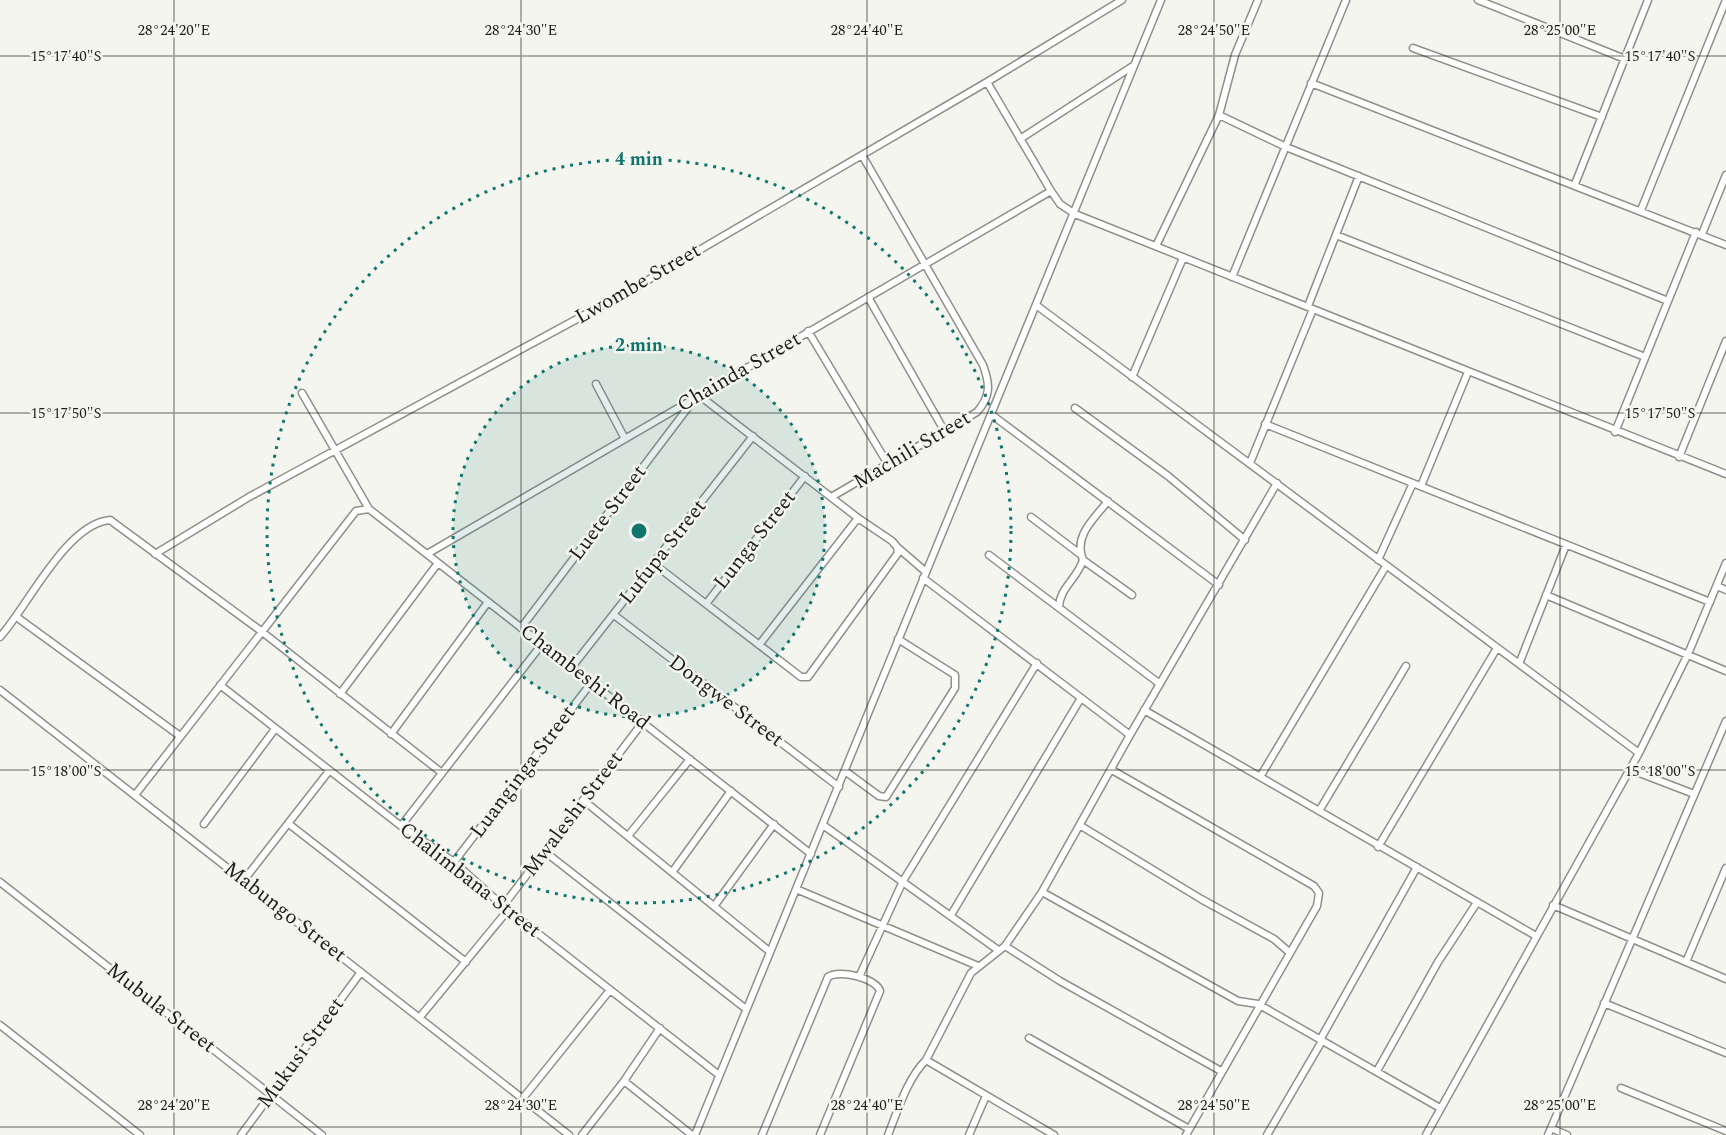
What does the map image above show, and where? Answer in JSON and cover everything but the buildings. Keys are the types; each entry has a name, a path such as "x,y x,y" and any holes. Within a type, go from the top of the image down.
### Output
{"street":[{"path":"624,1081 693,1135 839,787 1161,0"},
{"path":"1156,246 1218,115 1235,55 1258,0"},
{"path":"1232,277 1346,0"},
{"path":"1478,0 1625,60"},
{"path":"1575,184 1648,0"},
{"path":"1641,210 1726,0"},
{"name":"Lwombe Street","path":"155,554 249,497 636,287 987,82 1118,2"},
{"path":"1413,48 1602,117"},
{"path":"1020,139 1135,65"},
{"path":"987,82 1051,191 1060,204 1074,214 1311,307 1615,432 1726,474"},
{"path":"1311,83 1575,184 1726,245"},
{"path":"1218,115 1286,147 1668,301"},
{"path":"862,155 982,365 990,383 985,401 992,413 1219,585"},
{"path":"1615,432 1668,301 1726,175"},
{"path":"1250,463 1359,176"},
{"name":"Chainda Street","path":"427,554 624,437 697,398 808,331 1051,191"},
{"path":"1336,235 1645,357"},
{"path":"1132,377 1184,258"},
{"path":"868,297 945,432"},
{"path":"1036,305 1639,753"},
{"path":"808,331 889,466"},
{"path":"1679,457 1726,341"},
{"path":"1420,486 1468,372"},
{"path":"596,384 624,437"},
{"path":"135,795 356,511 369,509 302,393"},
{"path":"697,398 753,436 833,496 897,547 924,575 1130,735"},
{"name":"Luete Street","path":"521,628 697,398"},
{"name":"Machili Street","path":"833,496 945,432 976,412 985,401"},
{"path":"1074,408 1168,476 1245,540"},
{"path":"1265,424 1710,602"},
{"name":"Lufupa Street","path":"572,668 753,436"},
{"name":"Lunga Street","path":"706,604 805,476"},
{"path":"888,1135 907,1088 926,1060 971,973 1005,946 1042,892 1144,710 1277,483"},
{"path":"1378,560 1413,483"},
{"path":"1059,608 1062,594 1081,567 1080,538 1108,501"},
{"name":"Chambeshi Road","path":"369,509 811,854"},
{"path":"1031,517 1132,595"},
{"path":"759,645 858,518"},
{"path":"0,637 18,618 62,552 101,521 114,522 261,632 442,773"},
{"path":"1519,664 1566,544"},
{"path":"654,564 801,677 808,677 895,560 897,547"},
{"path":"989,555 1160,684"},
{"path":"340,694 438,562"},
{"path":"1426,1135 1639,753 1688,654 1726,563"},
{"path":"1260,777 1386,566"},
{"path":"1717,586 1726,590"},
{"path":"1546,595 1726,671"},
{"path":"391,734 488,602"},
{"name":"Dongwe Street","path":"614,615 839,787"},
{"path":"18,618 180,736"},
{"path":"845,771 879,796 886,797 955,688 955,675 898,639"},
{"path":"401,826 542,644"},
{"path":"1378,847 1497,648"},
{"path":"859,977 903,881 1037,663"},
{"path":"1319,811 1406,666"},
{"name":"Luanginga Street","path":"454,862 592,682"},
{"name":"Chalimbana Street","path":"220,685 401,826 454,862 505,908 720,1075"},
{"name":"Mabungo Street","path":"0,690 569,1135"},
{"path":"951,915 1081,698"},
{"path":"1144,710 1378,847 1417,867 1476,904 1536,936"},
{"path":"1567,1135 1550,1132 1630,940 1726,721"},
{"name":"Mwaleshi Street","path":"420,1017 466,963 544,851 643,722"},
{"path":"204,824 275,729"},
{"path":"628,836 690,759"},
{"path":"1629,769 1694,794"},
{"path":"1029,1038 1187,1132 1258,1004 1317,906 1318,890 1112,770"},
{"path":"244,880 329,771"},
{"path":"673,871 731,791"},
{"path":"583,800 769,951"},
{"path":"289,824 466,963"},
{"path":"715,905 774,824"},
{"path":"823,825 998,950"},
{"path":"1081,826 1201,899 1274,939 1289,952"},
{"path":"544,851 746,1009"},
{"path":"1267,1135 1417,867"},
{"path":"1686,962 1726,868"},
{"name":"Mubula Street","path":"0,882 322,1135"},
{"path":"796,889 978,966"},
{"path":"1042,892 1238,1001 1258,1004 1440,1107"},
{"path":"1377,1071 1438,962 1476,904"},
{"path":"1553,904 1630,940 1726,979"},
{"path":"1005,946 1060,981 1221,1071"},
{"name":"Mukusi Street","path":"241,1135 362,972"},
{"path":"762,1135 828,976 834,974 859,977 877,985 880,991 820,1135"},
{"path":"523,1098 610,990"},
{"path":"1604,1003 1726,1053"},
{"path":"0,1025 140,1135"},
{"path":"582,1135 624,1081 660,1028"},
{"path":"926,1060 1054,1135"},
{"path":"1621,1088 1726,1131"},
{"path":"969,1135 986,1096"},
{"path":"1038,1135 1041,1127"}]}
